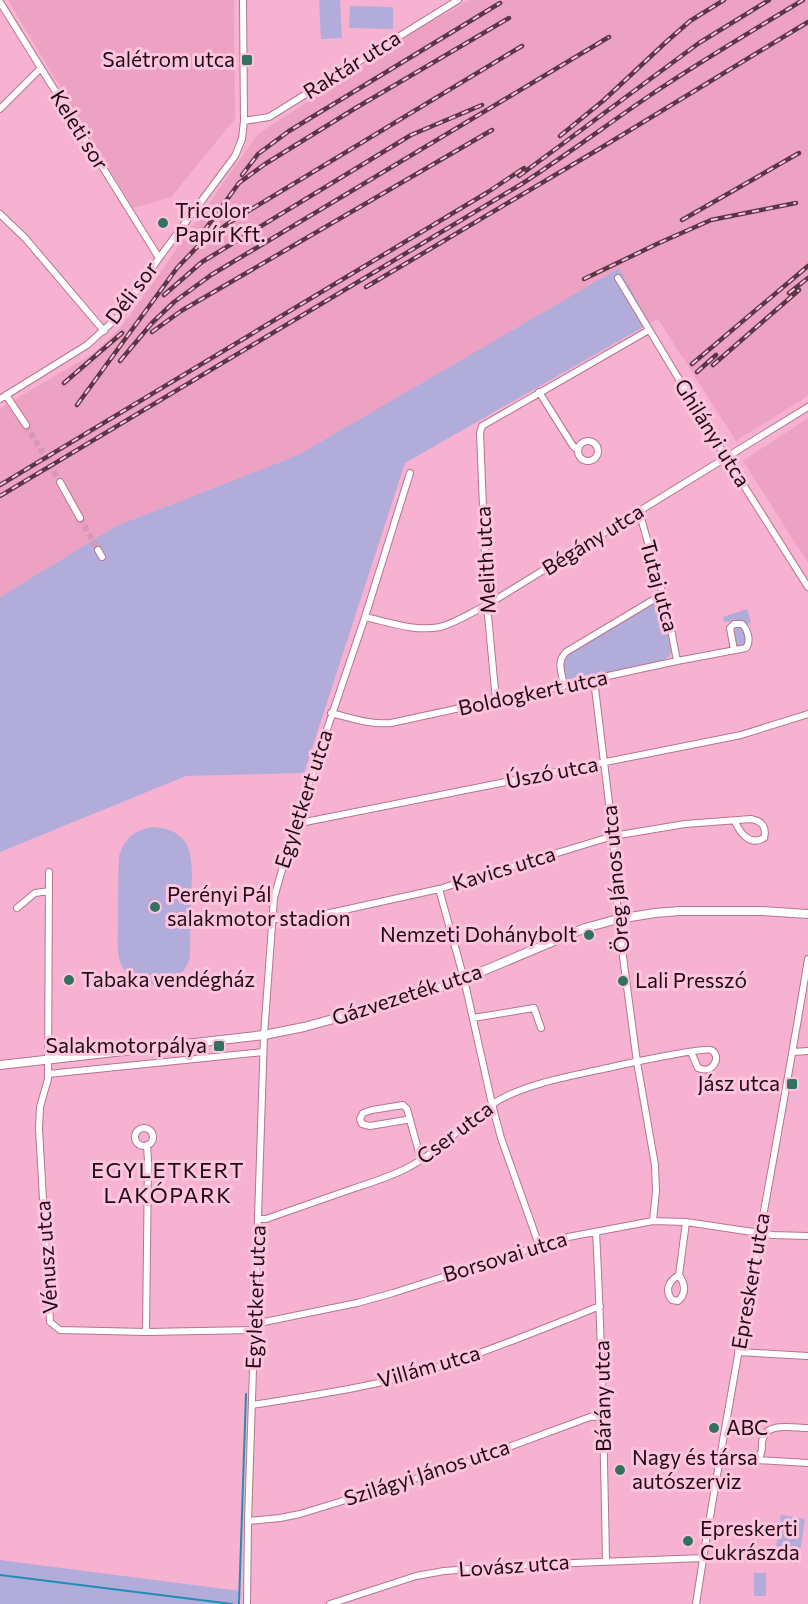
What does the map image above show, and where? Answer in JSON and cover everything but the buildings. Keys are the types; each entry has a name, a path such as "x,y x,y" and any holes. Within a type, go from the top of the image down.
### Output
{"street":[{"path":"243,0 244,121"},
{"name":"Raktár utca","path":"244,121 269,117 458,0"},
{"name":"Keleti sor","path":"0,2 159,258"},
{"path":"0,109 41,68"},
{"name":"Déli sor","path":"3,397 87,345 118,317 235,156 242,139 244,121"},
{"path":"0,214 25,238 104,331"},
{"name":"Ghilányi utca","path":"618,278 727,459 808,587"},
{"path":"578,449 573,446 539,392 649,330"},
{"name":"Melith utca","path":"496,701 487,605 480,433 482,426 488,421 539,392"},
{"path":"3,397 26,425"},
{"name":"Bégány utca","path":"365,617 426,628 451,623 487,605 808,407"},
{"name":"Egyletkert utca","path":"247,1604 263,1052 276,886 410,473"},
{"path":"60,482 80,518"},
{"name":"Tutaj utca","path":"639,511 663,594 677,661"},
{"path":"98,550 102,557"},
{"path":"564,686 560,666 561,658 566,652 663,594"},
{"name":"Boldogkert utca","path":"332,713 379,724 391,723 734,650"},
{"name":"Öreg János utca","path":"594,680 613,836 618,919 637,1062 657,1179 653,1221"},
{"name":"Úszó utca","path":"295,824 741,735 808,714"},
{"name":"Kavics utca","path":"272,919 312,917 439,889 613,836 685,824 735,822 743,819 759,820 766,831 764,838 758,841 750,840 739,830 735,822"},
{"name":"Vénusz utca","path":"49,872 48,1074 40,1107 39,1129 50,1322 60,1330 146,1332 254,1328"},
{"path":"439,889 464,979 501,1138 539,1245"},
{"path":"17,908 35,893 49,891"},
{"name":"Gázvezeték utca","path":"0,1065 264,1035 304,1027 417,996 464,979 585,928 618,919 680,911 762,911 808,914"},
{"name":"Epreskert utca","path":"696,1604 808,959"},
{"path":"473,1018 534,1008 541,1028"},
{"path":"793,1052 808,1051"},
{"path":"48,1074 263,1052"},
{"name":"Cser utca","path":"258,1219 266,1219 396,1174 421,1160 492,1104 528,1088 637,1062 691,1052"},
{"path":"406,1120 370,1126 362,1124 360,1119 363,1113 372,1110 403,1105 407,1109 421,1160"},
{"path":"146,1332 147,1145"},
{"name":"Borsovai utca","path":"254,1328 393,1293 568,1237 653,1221 686,1222 773,1235 808,1236"},
{"path":"679,1275 686,1222"},
{"name":"Bárány utca","path":"596,1232 604,1416 606,1561"},
{"name":"Villám utca","path":"252,1405 401,1378 494,1348 600,1306"},
{"path":"738,1352 808,1356"},
{"name":"Szilágyi János utca","path":"248,1521 300,1514 459,1465 591,1417 604,1416"},
{"path":"757,1460 761,1457 763,1436 770,1429 776,1427 808,1428"},
{"path":"720,1458 808,1463"},
{"name":"Lovász utca","path":"330,1604 416,1576 444,1571 523,1565 703,1558"}],"shaded area":[{"path":"8,0 234,0 235,119 171,197 133,208"},
{"path":"319,0 340,0 342,38 321,39"},
{"path":"470,0 808,0 808,396 736,441 658,319 650,323 619,268 298,455 116,526 0,597 0,408 94,353 123,325 258,134 424,26"},
{"path":"350,6 393,7 393,29 349,28"},
{"path":"619,268 650,323 405,463 304,773 186,776 0,852 0,597 116,526 298,455"},
{"path":"808,418 808,563 743,461"},
{"path":"658,599 662,604 671,650 667,658 576,682 566,679 563,663 568,654"},
{"path":"747,609 751,622 746,625 739,621 724,622 723,617"},
{"path":"739,627 746,638 744,645 738,647 733,635 735,628"},
{"name":"Perényi Pál salakmotor stadion","path":"152,827 167,829 185,842 190,852 192,875 190,957 187,966 178,976 159,984 139,981 127,974 120,962 118,947 119,856 131,836 140,830"},
{"path":"781,1515 805,1519 798,1564 774,1560"},
{"path":"0,1560 240,1591 240,1604 0,1604"},
{"path":"754,1573 766,1573 766,1596 754,1596"}],"waterway":[{"path":"239,1604 246,1394"},
{"path":"0,1575 232,1604"}],"tunnel":[{"path":"26,425 60,482"},
{"path":"80,518 98,550"}],"railway":[{"path":"560,136 604,100 690,21 724,0"},
{"path":"519,176 699,43 769,0"},
{"path":"0,496 520,185 670,82 803,0"},
{"path":"242,175 258,154 289,131 500,3"},
{"path":"196,242 239,183 265,164 509,18"},
{"path":"366,287 808,22"},
{"path":"120,361 152,323 174,302 211,275 609,37"},
{"path":"77,405 177,268 198,246 230,222 522,46"},
{"path":"164,295 202,262 411,135 482,105"},
{"path":"152,332 181,311 492,130"},
{"path":"682,220 799,153"},
{"path":"0,485 488,192 524,168"},
{"path":"584,279 711,220 796,203"},
{"path":"692,364 808,266"},
{"path":"789,293 808,278"},
{"path":"713,365 799,290"},
{"path":"64,383 122,333"},
{"path":"697,372 716,355"}],"place":[{"name":"Salétrom utca","path":"247,60"},
{"name":"Tricolor Papír Kft.","path":"163,223"},
{"name":"Perényi Pál salakmotor stadion","path":"155,907"},
{"name":"Nemzeti Dohánybolt","path":"589,935"},
{"name":"Tabaka vendégház","path":"69,980"},
{"name":"Lali Presszó","path":"623,981"},
{"name":"Salakmotorpálya","path":"219,1046"},
{"name":"Jász utca","path":"792,1084"},
{"name":"ABC","path":"714,1428"},
{"name":"Nagy és társa autószerviz","path":"620,1470"},
{"name":"Epreskerti Cukrászda","path":"688,1541"}],"district":[{"name":"EGYLETKERT LAKÓPARK","path":"168,1182"}]}
